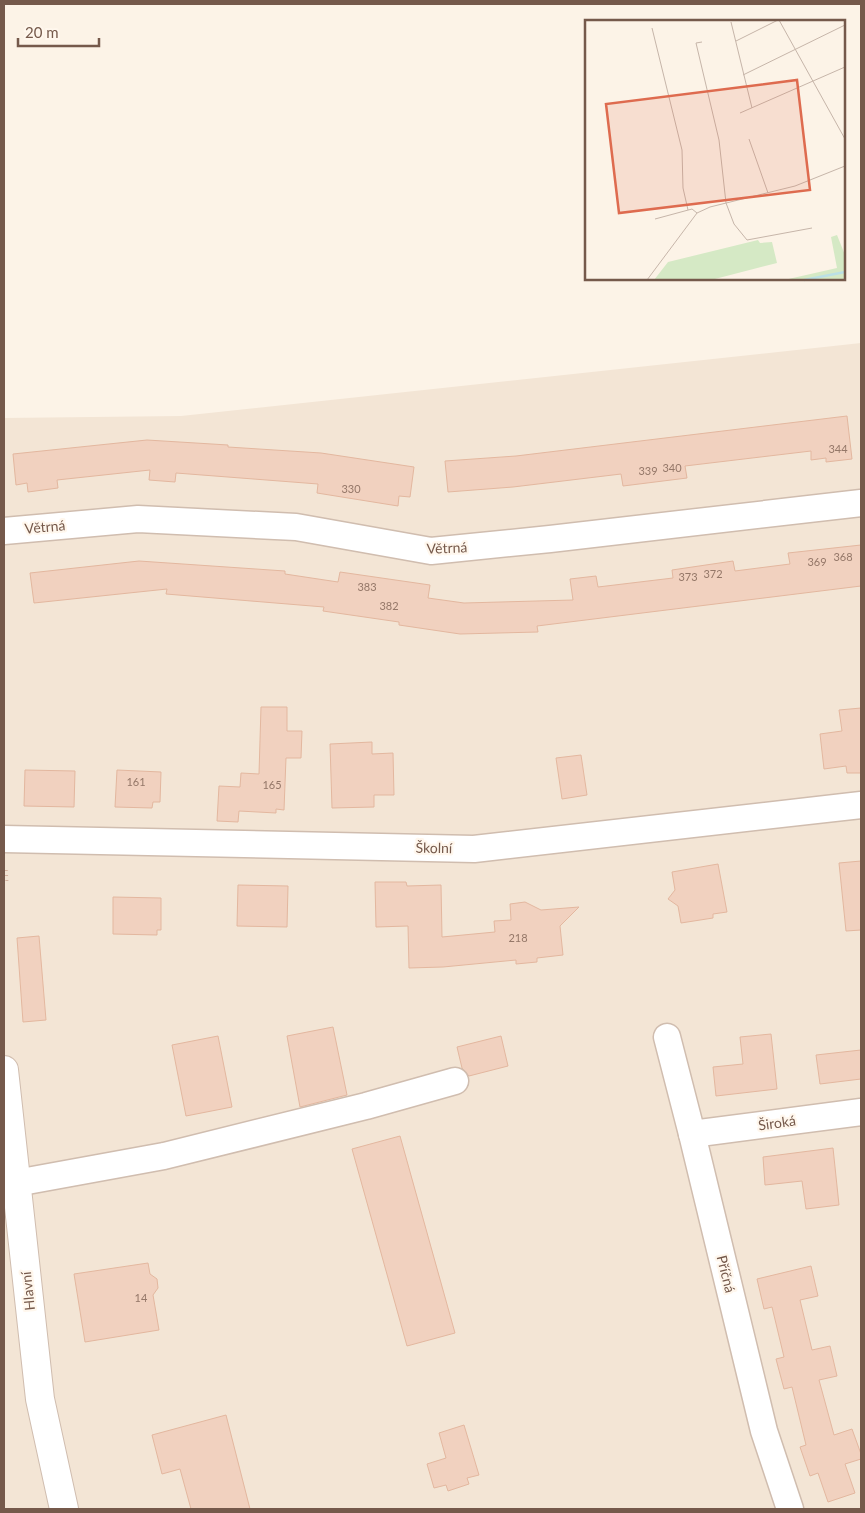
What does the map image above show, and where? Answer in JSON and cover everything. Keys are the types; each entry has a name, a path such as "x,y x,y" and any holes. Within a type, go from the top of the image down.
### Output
{"street":[{"name":"Větrná","path":"4,531 138,518 296,527 431,551 550,540 861,504"},
{"name":"Školní","path":"4,839 474,849 861,805"},
{"name":"Příčná","path":"667,1037 764,1431 790,1509"},
{"name":"Hlavní","path":"4,1070 40,1398 64,1509"},
{"path":"16,1183 164,1156 366,1106 455,1081"},
{"name":"Široká","path":"692,1134 861,1112"}],"shaded area":[{"path":"861,343 861,1509 4,1509 4,418 181,416"}],"building":[{"path":"847,416 852,459 826,462 826,458 811,460 811,451 685,466 687,478 623,486 621,474 513,487 448,492 445,461 516,456"},
{"path":"147,440 321,453 414,467 410,497 399,496 398,506 317,493 318,484 176,473 175,482 149,480 150,470 57,480 58,488 28,492 27,483 16,485 13,454"},
{"path":"861,545 861,586 537,626 538,632 460,634 399,625 399,622 323,611 324,607 166,594 167,589 34,603 30,573 139,561 285,571 285,574 338,582 340,572 430,585 428,598 464,603 573,600 570,579 596,576 598,587 673,578 672,570 733,561 735,571 790,564 788,553"},
{"path":"261,707 287,707 287,731 302,731 301,758 286,758 284,810 276,809 276,813 239,811 238,822 217,821 219,786 240,787 241,773 259,774"},
{"path":"861,708 861,773 847,773 846,766 824,769 820,734 842,731 839,710"},
{"path":"372,742 372,754 393,753 394,795 374,795 374,807 332,808 330,744"},
{"path":"581,755 587,795 562,799 556,758"},
{"path":"25,770 75,771 74,807 24,806"},
{"path":"117,770 161,772 160,802 153,802 152,808 115,807"},
{"path":"861,861 861,930 846,931 839,863"},
{"path":"718,864 727,912 713,914 713,918 681,923 678,906 668,899 675,890 672,872"},
{"path":"375,882 406,882 407,886 441,885 442,937 495,932 494,921 511,920 510,904 525,902 541,910 579,907 560,926 563,955 537,958 537,962 516,964 516,960 443,967 409,968 408,926 376,927"},
{"path":"238,885 288,886 287,927 237,926"},
{"path":"113,897 161,898 161,930 157,930 157,935 113,934"},
{"path":"39,936 46,1020 23,1022 17,938"},
{"path":"333,1027 347,1095 300,1107 287,1036"},
{"path":"771,1034 777,1089 716,1096 713,1067 743,1064 740,1037"},
{"path":"218,1036 232,1107 186,1116 172,1045"},
{"path":"501,1036 508,1066 469,1076 462,1068 457,1047"},
{"path":"861,1050 861,1079 820,1084 816,1055"},
{"path":"400,1136 455,1333 407,1346 352,1149"},
{"path":"833,1148 839,1205 806,1209 802,1181 765,1185 763,1157"},
{"path":"148,1263 150,1274 157,1279 158,1288 153,1295 159,1330 85,1342 74,1274"},
{"path":"811,1266 818,1296 800,1300 812,1350 830,1346 837,1376 819,1380 834,1435 852,1429 861,1454 861,1459 845,1464 855,1493 828,1502 818,1473 810,1476 800,1447 806,1445 792,1387 784,1389 776,1359 784,1357 772,1307 764,1309 757,1279"},
{"path":"226,1415 250,1509 191,1509 180,1469 162,1474 152,1435"},
{"path":"464,1425 479,1475 467,1478 469,1484 448,1491 446,1485 434,1488 427,1464 446,1458 439,1433"}]}
